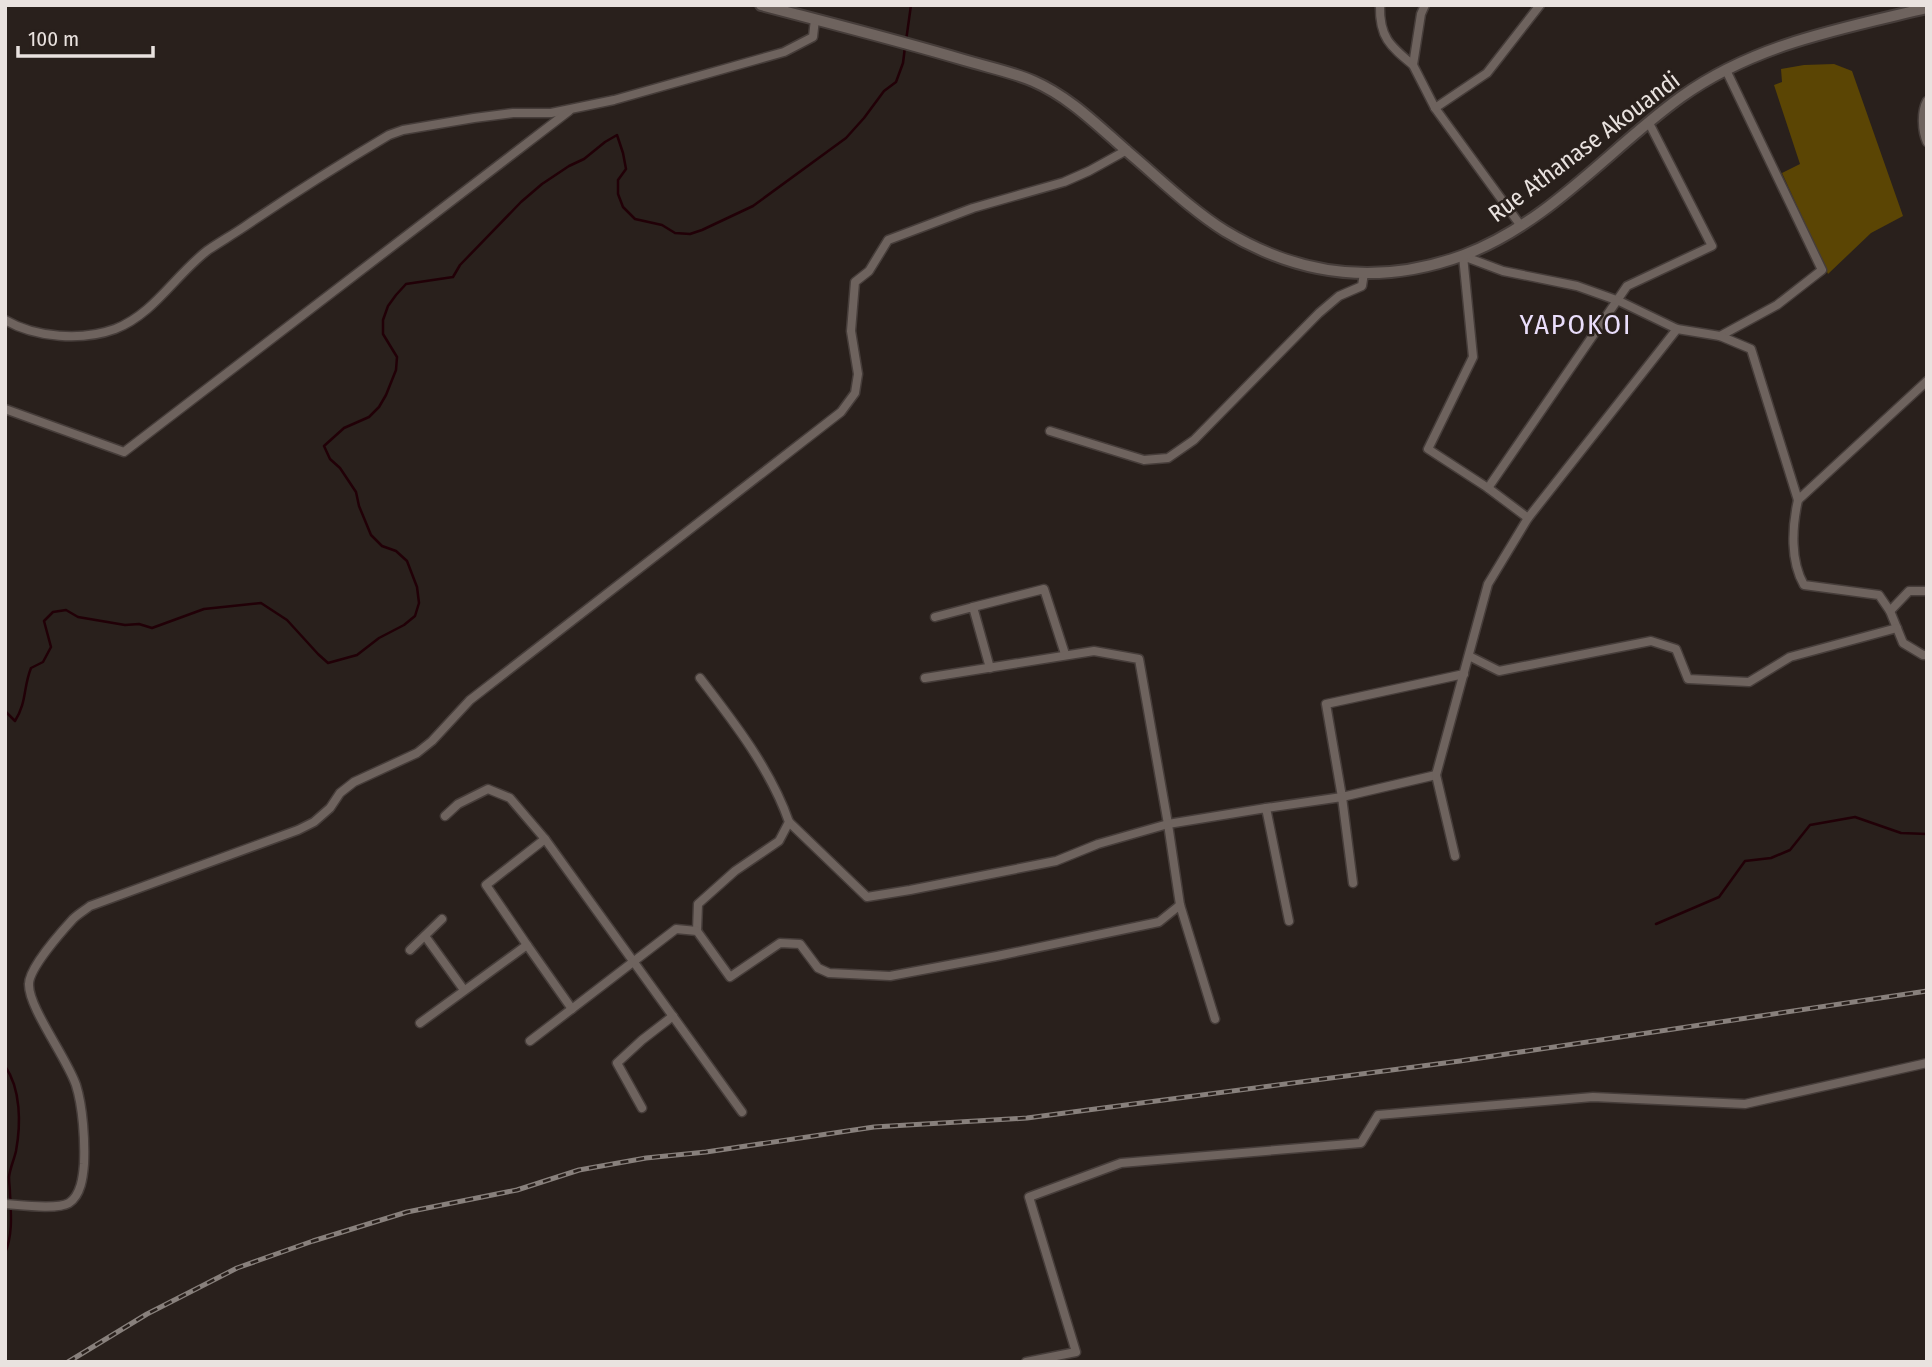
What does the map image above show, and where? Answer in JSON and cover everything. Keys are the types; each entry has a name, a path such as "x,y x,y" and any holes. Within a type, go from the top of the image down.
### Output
{"street":[{"name":"Rue Athanase Akouandi","path":"762,5 913,44 1032,80 1068,102 1222,229 1277,257 1336,273 1364,273 1424,266 1463,256 1521,226 1682,96 1756,55 1801,39 1927,8"},
{"path":"1380,5 1379,22 1388,41 1394,50 1413,65 1435,108 1521,226"},
{"path":"1413,65 1421,14 1425,5"},
{"path":"1435,108 1487,72 1540,5"},
{"path":"5,320 28,330 60,335 95,334 117,328 145,312 186,269 209,250 278,203 389,135 403,130 474,118 513,113 551,113 614,100 784,52 813,37 815,19"},
{"path":"1720,336 1777,305 1822,270 1727,71"},
{"path":"1927,101 1924,106 1924,135 1927,142"},
{"path":"5,410 124,452 572,110"},
{"path":"1488,488 1627,286 1712,246 1649,123"},
{"path":"5,1204 55,1206 69,1203 78,1193 83,1177 85,1147 76,1085 28,987 30,975 37,962 75,917 90,906 298,830 314,822 354,782 417,753 432,741 470,700 841,412 855,393 858,374 851,331 855,282 869,271 888,240 973,208 1064,182 1127,150"},
{"path":"1528,518 1428,449 1473,357 1463,256 1503,271 1577,286 1619,300 1677,329 1720,336 1751,349 1798,500 1793,521 1796,571 1804,584 1879,596 1890,611 1903,643 1927,655"},
{"path":"1049,431 1144,460 1168,458 1194,440 1319,313 1339,296 1362,286 1364,273"},
{"path":"1455,856 1436,775 1488,584 1528,518 1677,329"},
{"path":"1798,500 1927,381"},
{"path":"935,617 1044,589 1065,654"},
{"path":"1890,611 1909,591 1927,591"},
{"path":"973,607 990,668"},
{"path":"1469,656 1499,671 1651,642 1676,649 1688,679 1749,682 1790,657 1897,628"},
{"path":"925,678 1094,651 1139,659 1180,905 1215,1019"},
{"path":"1353,883 1326,704 1464,674"},
{"path":"701,678 757,758 781,799 789,822 867,897 1056,861 1097,844 1168,824 1342,797 1436,775"},
{"path":"445,816 458,804 488,789 510,798 545,839 742,1112"},
{"path":"1266,808 1289,921"},
{"path":"789,822 779,841 735,871 698,904 696,931 730,977 780,943 800,944 818,968 829,972 890,976 1159,922 1180,905"},
{"path":"545,839 486,885 572,1009"},
{"path":"410,950 442,919"},
{"path":"530,1041 676,929 696,931"},
{"path":"425,936 464,990"},
{"path":"420,1023 527,945"},
{"path":"642,1108 617,1063 673,1016"},
{"path":"1079,1362 1029,1197 1121,1163 1361,1143 1378,1115 1593,1097 1745,1104 1927,1063"},
{"path":"1026,1362 1076,1352"}],"shaded area":[{"path":"1834,64 1852,71 1903,216 1871,233 1828,274 1782,173 1800,164 1774,85 1782,82 1781,69"}],"waterway":[{"path":"906,41 911,5"},
{"path":"5,711 15,721 31,668 43,662 51,647 44,621 53,612 66,610 78,617 152,628 204,609 261,603 287,620 328,663 357,655 379,638 404,625 415,616 419,603 417,587 407,561 396,551 382,546 371,535 356,492 340,468 330,459 324,446 344,428 369,417 386,395 396,370 397,357 383,334 383,320 396,295 406,284 453,277 460,265 521,202 542,184 617,135 626,169 618,180 618,194 623,207 635,219 662,225 675,233 690,234 753,206 846,138 884,91 896,82 905,47"},
{"path":"1656,924 1719,897 1745,861 1771,858 1790,850 1810,825 1855,817 1901,833 1927,834"},
{"path":"5,1066 17,1096 19,1118 16,1151 9,1177 11,1224 5,1253"}],"railway":[{"path":"68,1362 147,1314 237,1268 407,1212 517,1190 579,1170 646,1158 706,1152 874,1127 1027,1118 1460,1061 1927,991"}],"district":[{"name":"YAPOKOI","path":"1576,324"}]}
